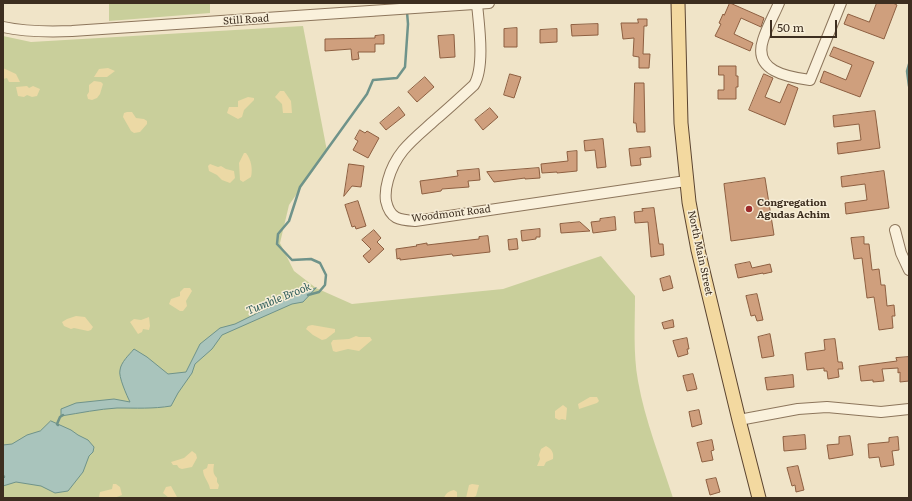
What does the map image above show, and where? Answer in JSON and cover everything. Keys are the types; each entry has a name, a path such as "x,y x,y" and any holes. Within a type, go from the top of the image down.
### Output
{"main road":[{"name":"North Main Street","path":"678,3 681,123 686,181 698,250 739,420 760,498"}],"street":[{"name":"Still Road","path":"3,27 16,30 42,32 72,32 489,3"},
{"path":"779,3 763,40 761,50 763,61 771,70 789,77 810,80 841,3"},
{"name":"Woodmont Road","path":"478,4 480,63 478,79 474,85 404,148 392,167 386,196 388,208 393,215 399,220 416,220 686,181"},
{"path":"894,230 901,253 909,270"},
{"path":"739,420 798,409 827,407 881,412 909,409"}],"green space":[{"path":"109,3 210,3 210,13 109,21"},
{"path":"303,26 327,151 289,205 280,243 294,271 316,288 352,304 503,289 601,256 635,296 635,349 638,381 649,426 673,498 3,498 3,36 31,42"}],"sand":[{"path":"3,68 16,74 20,82 9,82 7,78 3,79"},
{"path":"108,68 115,71 107,77 94,77 99,69"},
{"path":"94,81 101,82 103,84 100,94 97,98 92,100 88,99 87,95 89,92 89,85"},
{"path":"27,86 29,88 33,86 40,89 37,96 18,96 16,87"},
{"path":"280,91 284,91 291,101 292,113 283,113 282,104 275,97"},
{"path":"248,97 254,98 254,100 244,110 242,117 238,119 227,113 229,107 238,107 238,101"},
{"path":"132,112 136,118 147,121 147,124 140,132 134,133 131,131 123,117 124,113"},
{"path":"244,153 246,153 249,158 252,171 251,177 243,182 240,180 239,163"},
{"path":"210,164 234,171 235,178 230,183 222,180 217,175 209,171 208,166"},
{"path":"184,288 190,288 192,291 186,301 187,306 183,311 180,311 169,304 171,299 180,296 180,292"},
{"path":"76,316 85,317 93,327 91,330 71,329 64,326 62,322"},
{"path":"149,317 149,330 143,329 142,332 138,334 130,322 134,319 141,320"},
{"path":"312,325 335,329 335,332 326,339 322,340 306,329 308,326"},
{"path":"356,336 370,337 372,340 359,351 348,349 336,352 333,351 331,343 333,340 349,339"},
{"path":"590,397 597,397 599,401 579,409 578,404"},
{"path":"563,405 567,408 566,420 559,420 555,418 555,411"},
{"path":"546,446 552,451 553,459 546,462 544,466 537,466 540,459 539,455 541,449"},
{"path":"192,451 196,454 197,458 192,467 182,469 177,465 173,465 171,462 184,458"},
{"path":"208,464 214,464 213,469 219,485 218,489 210,489 204,475 203,470 207,468"},
{"path":"113,484 120,487 122,495 111,498 99,497 100,492 112,489"},
{"path":"469,485 479,485 476,496 466,498"},
{"path":"171,486 177,498 169,498 163,493 166,487"},
{"path":"454,490 457,492 457,498 444,498 448,492"}],"water":[{"path":"316,288 303,302 292,304 222,335 212,349 195,364 192,373 171,406 151,408 117,408 61,416 61,409 76,403 114,399 130,402 123,386 120,373 124,361 134,349 147,357 168,374 186,372 200,344 220,328 235,324 286,299"},
{"path":"51,421 88,440 94,447 83,472 68,491 55,493 41,486 16,482 3,486 3,479 5,477 3,474 3,445 12,444 27,435 40,431"}],"building":[{"path":"730,3 764,18 761,27 741,18 734,34 753,43 750,51 715,36 721,24 719,23 723,14 724,15"},
{"path":"877,3 893,3 897,5 884,39 844,24 848,14 869,22"},
{"path":"638,19 647,19 647,26 644,26 643,54 650,54 649,68 639,68 639,57 633,56 634,38 623,39 621,23 638,23"},
{"path":"598,24 598,35 572,36 571,25"},
{"path":"517,28 517,47 504,47 504,29"},
{"path":"557,29 557,42 540,43 540,30"},
{"path":"384,35 384,44 375,44 375,52 358,52 359,59 352,60 351,49 325,51 325,39 375,38 375,36"},
{"path":"454,35 455,57 440,58 438,36"},
{"path":"834,47 874,62 860,97 820,82 824,71 846,80 852,65 830,56"},
{"path":"719,66 736,66 738,87 736,87 736,99 718,99 718,90 724,90 724,75 719,75"},
{"path":"510,74 521,77 514,98 504,95"},
{"path":"764,74 773,78 765,97 780,103 788,84 798,88 785,125 749,110"},
{"path":"425,77 434,87 417,102 408,92"},
{"path":"635,83 644,83 645,132 637,132 636,123 634,123"},
{"path":"399,107 405,115 386,130 380,123"},
{"path":"490,108 498,117 483,130 475,120"},
{"path":"875,111 880,148 838,154 837,143 861,140 859,124 834,127 833,116"},
{"path":"360,130 365,133 367,131 379,138 368,158 353,150 358,141 355,139"},
{"path":"603,139 606,167 597,168 595,150 585,151 584,141"},
{"path":"650,147 651,157 640,158 641,165 631,166 629,149"},
{"path":"577,151 577,171 542,173 541,164 568,161 567,152"},
{"path":"349,164 364,166 361,187 352,186 344,196"},
{"path":"539,168 540,178 525,178 494,182 487,172"},
{"path":"479,169 480,180 468,181 469,187 442,189 441,191 422,194 420,181 458,176 457,171"},
{"path":"884,171 889,208 846,214 845,203 867,200 865,184 842,187 841,177"},
{"name":"Congregation Agudas Achim","path":"765,178 774,235 731,241 724,184"},
{"path":"358,201 366,226 356,229 355,226 352,227 345,205"},
{"path":"654,208 659,244 663,244 664,255 651,257 648,222 635,223 634,212 643,211 642,209"},
{"path":"615,217 616,230 593,233 591,222"},
{"path":"580,222 590,231 561,233 560,224"},
{"path":"540,229 540,237 522,241 521,231"},
{"path":"374,230 381,238 377,242 384,249 369,263 363,256 371,249 362,240"},
{"path":"488,236 490,252 453,256 452,254 400,260 400,258 397,259 396,249 427,243 427,245 479,239 479,237"},
{"path":"864,237 864,244 869,244 872,270 879,269 881,285 885,285 887,306 894,305 895,316 892,316 893,328 879,330 874,297 867,298 862,258 854,259 851,238"},
{"path":"517,239 518,249 509,250 508,240"},
{"path":"750,262 752,268 770,264 772,272 738,278 735,265"},
{"path":"670,276 673,288 663,291 660,279"},
{"path":"757,294 763,320 757,321 755,315 751,316 746,296"},
{"path":"673,320 674,327 664,329 662,323"},
{"path":"770,334 774,356 762,358 758,337"},
{"path":"687,338 689,349 687,349 688,354 678,357 673,341"},
{"path":"835,339 838,362 842,362 843,369 838,369 839,377 828,379 827,371 824,371 824,368 807,370 805,353 825,350 824,340"},
{"path":"909,357 909,381 900,382 900,372 898,373 898,368 882,369 884,381 861,381 859,366 897,361 896,358"},
{"path":"693,374 697,389 687,391 683,376"},
{"path":"793,375 794,387 767,390 765,378"},
{"path":"699,410 702,424 692,427 689,412"},
{"path":"805,435 806,449 784,451 783,437"},
{"path":"850,436 853,455 829,459 827,445 839,444 839,437"},
{"path":"898,437 899,450 892,451 894,465 881,467 879,457 869,458 868,444 889,442 889,438"},
{"path":"712,440 714,450 711,451 713,460 702,462 697,443"},
{"path":"798,466 804,490 796,492 795,485 792,486 787,468"},
{"path":"716,478 720,492 710,495 706,480"}],"waterway":[{"name":"Tumble Brook","path":"308,295 319,292 325,285 326,275 320,263 311,259 292,260 277,244 278,234 289,221 300,187 367,94 373,80 397,78 405,67 408,24 407,12"},
{"path":"909,64 907,71 909,86"},
{"name":"Tumble Brook","path":"58,425 57,424 60,417 63,415"}],"place":[{"name":"Congregation Agudas Achim","path":"749,209"}]}
